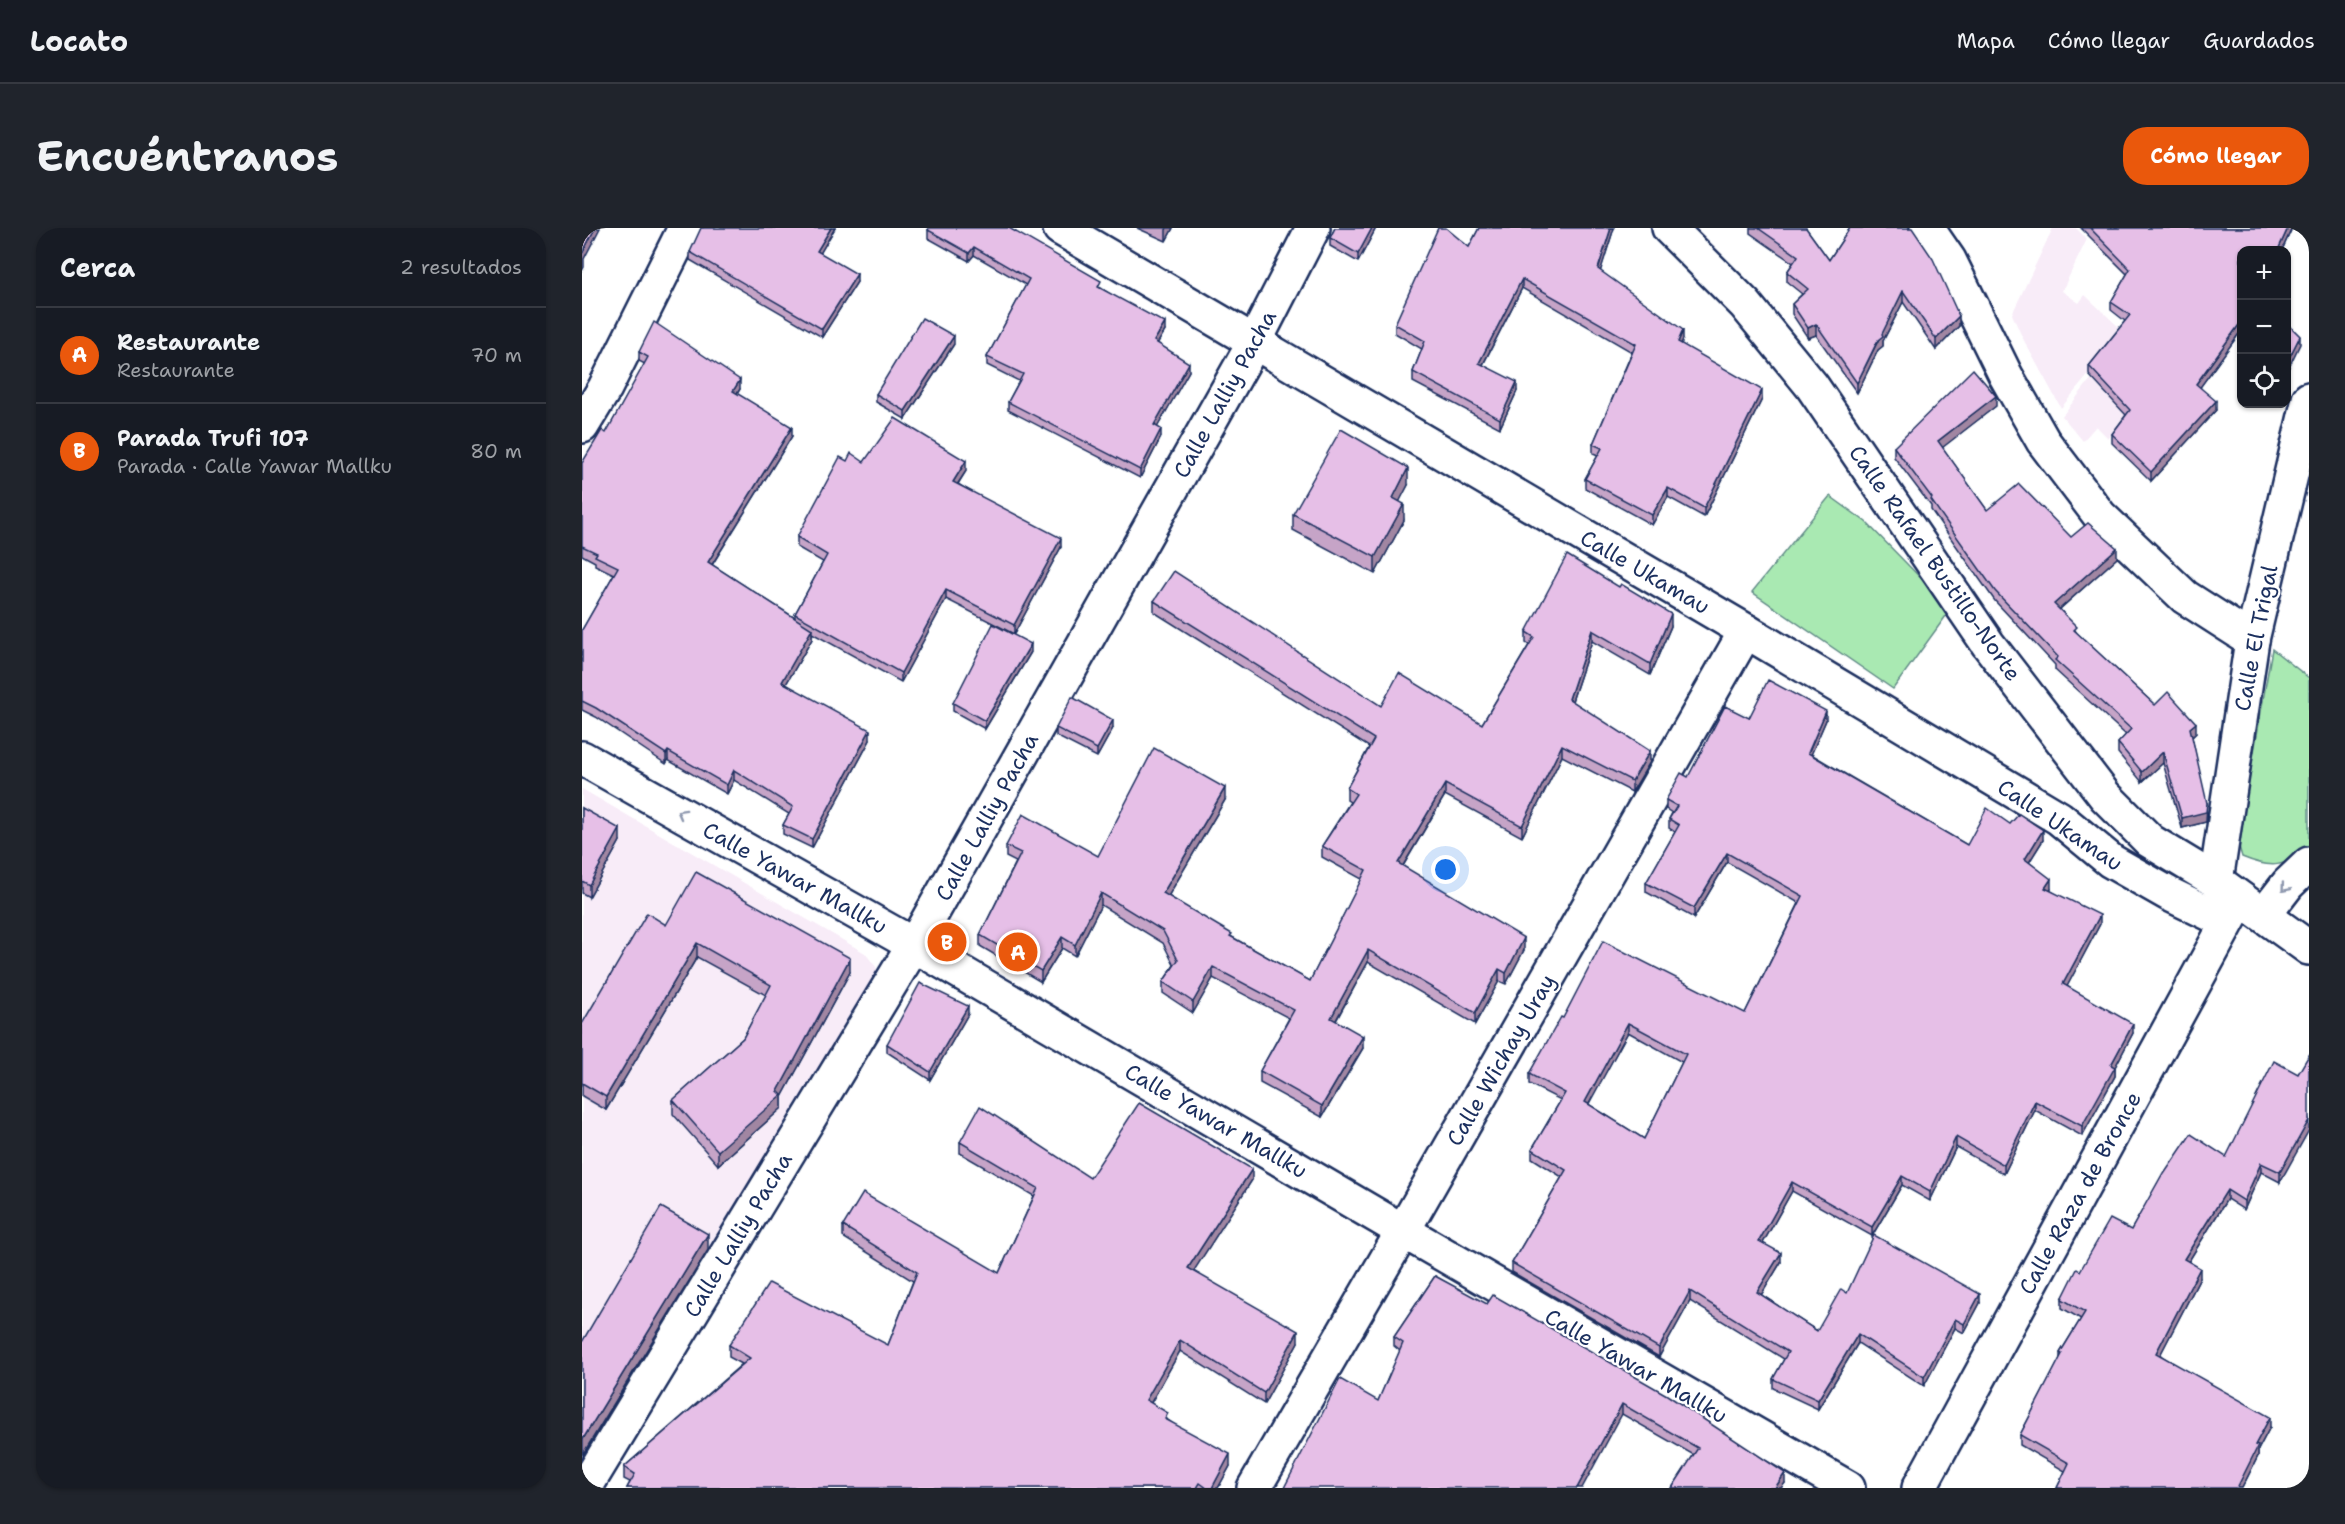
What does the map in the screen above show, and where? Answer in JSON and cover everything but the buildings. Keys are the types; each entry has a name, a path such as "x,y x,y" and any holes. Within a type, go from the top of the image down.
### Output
{"street":[{"path":"582,426 605,388 685,228"},
{"name":"Calle Ukamau","path":"1060,228 1746,631 2058,818 2111,861 2169,894 2237,904 2309,948"},
{"name":"Calle Lalliy Pacha","path":"585,1488 915,945 1254,343 1313,228"},
{"name":"Calle Rafael Bustillo-Norte","path":"1669,228 1745,303 1812,386 1988,644 2105,796 2150,841 2237,904"},
{"path":"1927,228 1949,260 2006,376 2043,441 2100,516 2185,597 2252,640"},
{"name":"Calle El Trigal","path":"2237,904 2252,640 2309,399"},
{"name":"Calle Wichay Uray","path":"1254,1488 1746,631"},
{"name":"Calle Yawar Mallku","path":"582,758 915,945 1848,1488"},
{"name":"Calle Raza de Bronce","path":"1919,1488 2237,904 2288,884 2309,864"}],"shaded area":[{"path":"2053,228 2076,228 2087,239 2062,291 2079,303 2085,295 2124,332 2061,408 2012,314"},
{"path":"2091,379 2127,415 2108,438 2096,426 2083,441 2062,416"},
{"path":"582,789 865,953 876,967 879,986 582,1488"}],"green space":[{"path":"1830,496 1866,522 1951,609 1893,689 1752,592"},
{"path":"2272,649 2309,678 2309,847 2285,863 2270,865 2242,857 2238,843"}],"place":[{"name":"Parada Trufi 107","path":"947,942"},
{"name":"Restaurante","path":"1018,952"}]}
